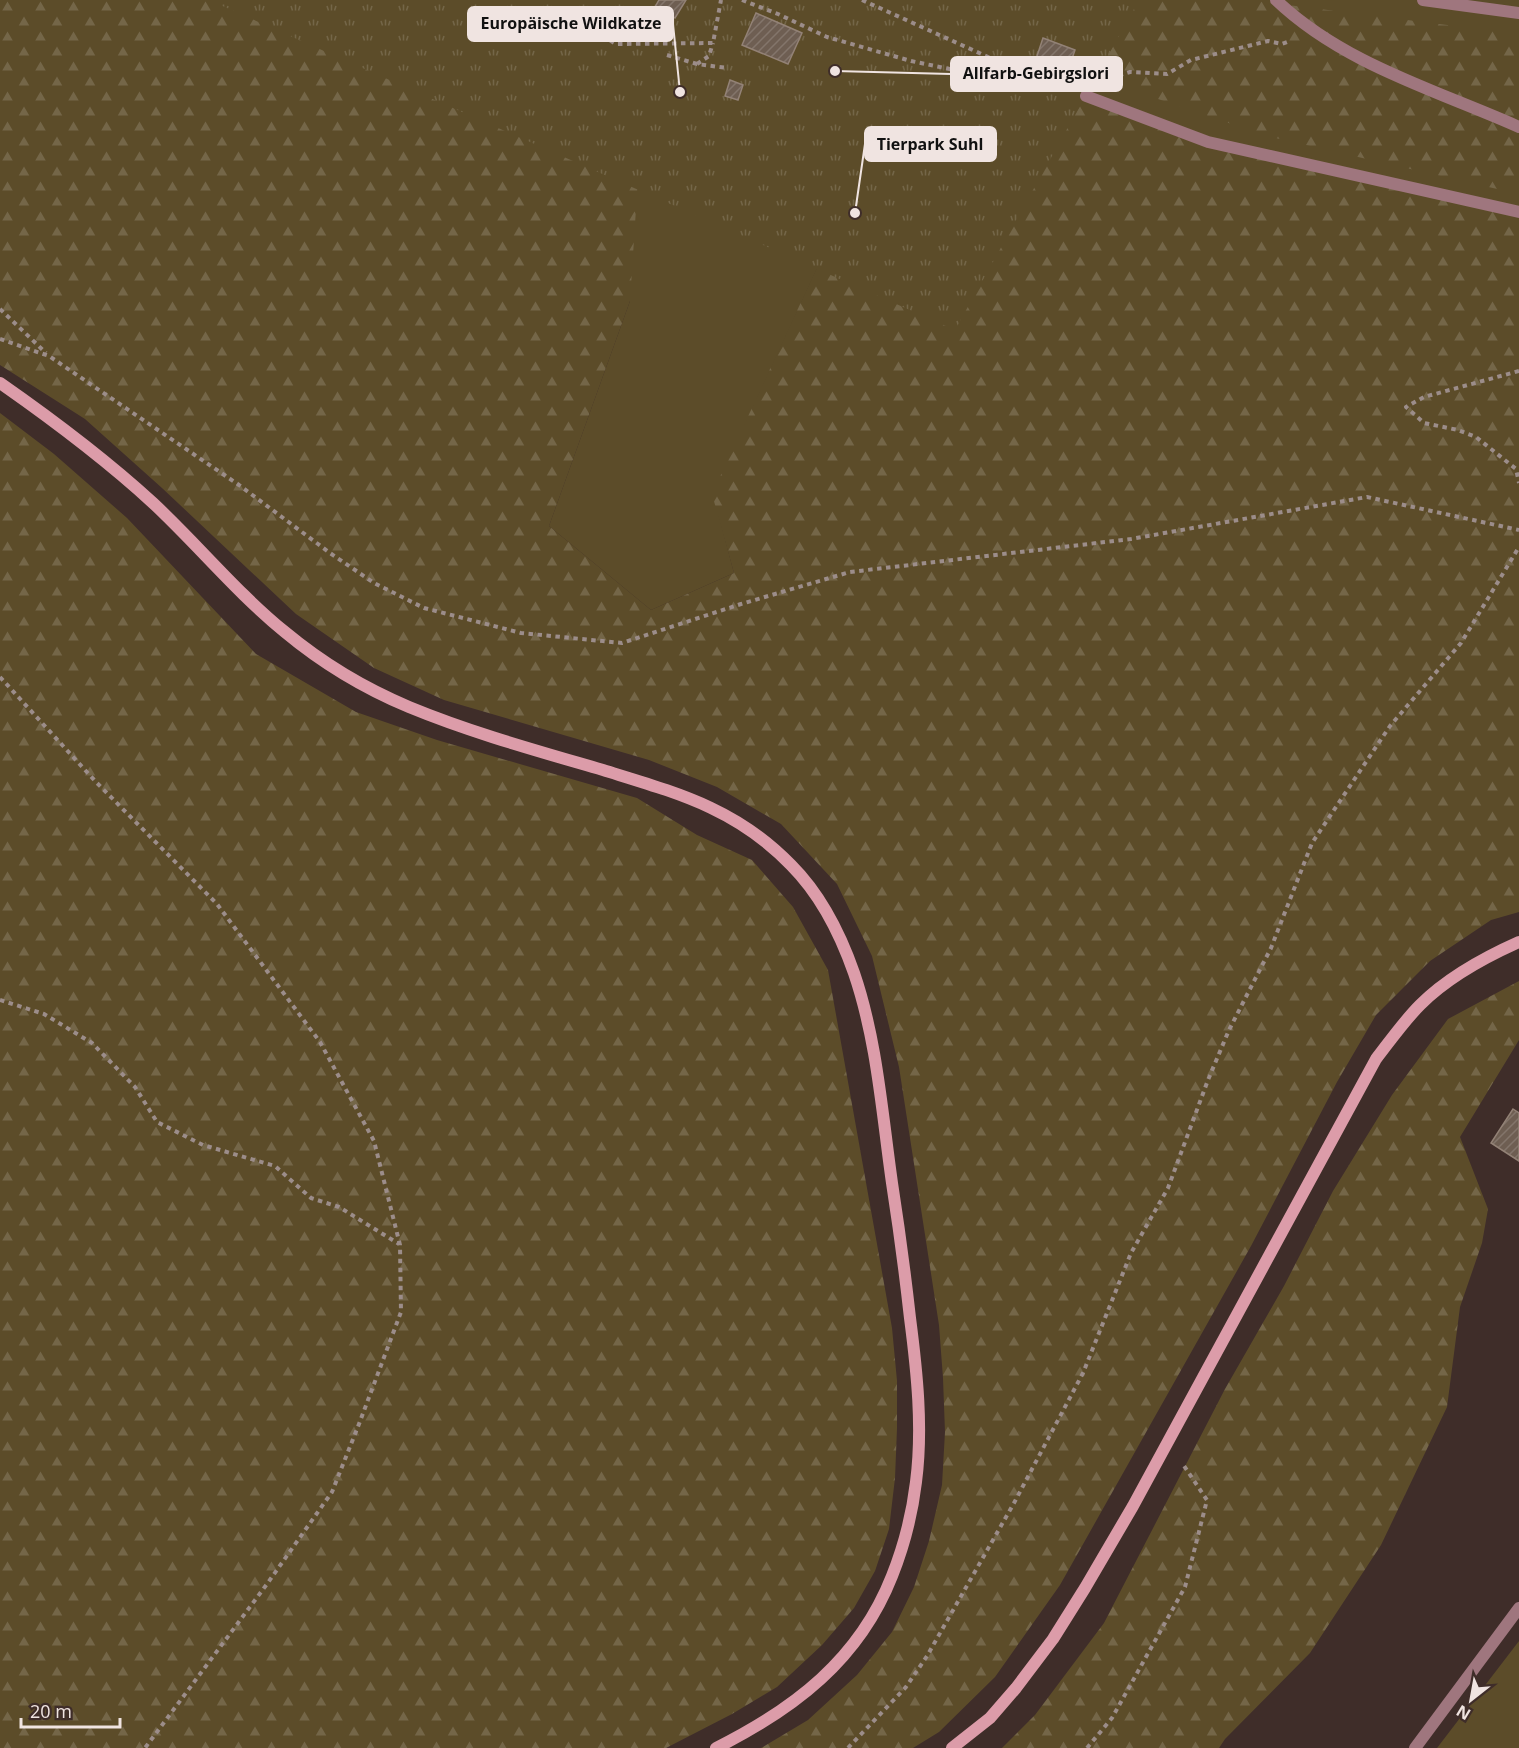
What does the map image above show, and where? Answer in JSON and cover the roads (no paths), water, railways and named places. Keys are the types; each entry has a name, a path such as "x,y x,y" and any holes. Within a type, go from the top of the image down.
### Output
{"main road":[{"path":"0,383 53,420 98,456 154,504 237,588 286,633 328,663 403,704 441,720 659,787 708,806 740,822 766,841 795,868 821,902 836,930 858,988 876,1066 918,1378 919,1430 916,1480 906,1534 892,1578 872,1619 819,1683 748,1732 716,1748"},
{"path":"952,1748 990,1718 1016,1689 1053,1639 1085,1588 1376,1059 1398,1030 1430,996 1458,974 1489,955 1519,942"}],"lane":[{"path":"1276,0 1294,17 1358,59 1519,127"},
{"path":"1423,0 1519,13"},
{"path":"1086,96 1208,142 1519,212"},
{"path":"1415,1748 1519,1608"}],"place":[{"name":"Allfarb-Gebirgslori","path":"835,71"},
{"name":"Europäische Wildkatze","path":"680,92"},
{"name":"Tierpark Suhl","path":"855,213"}]}
